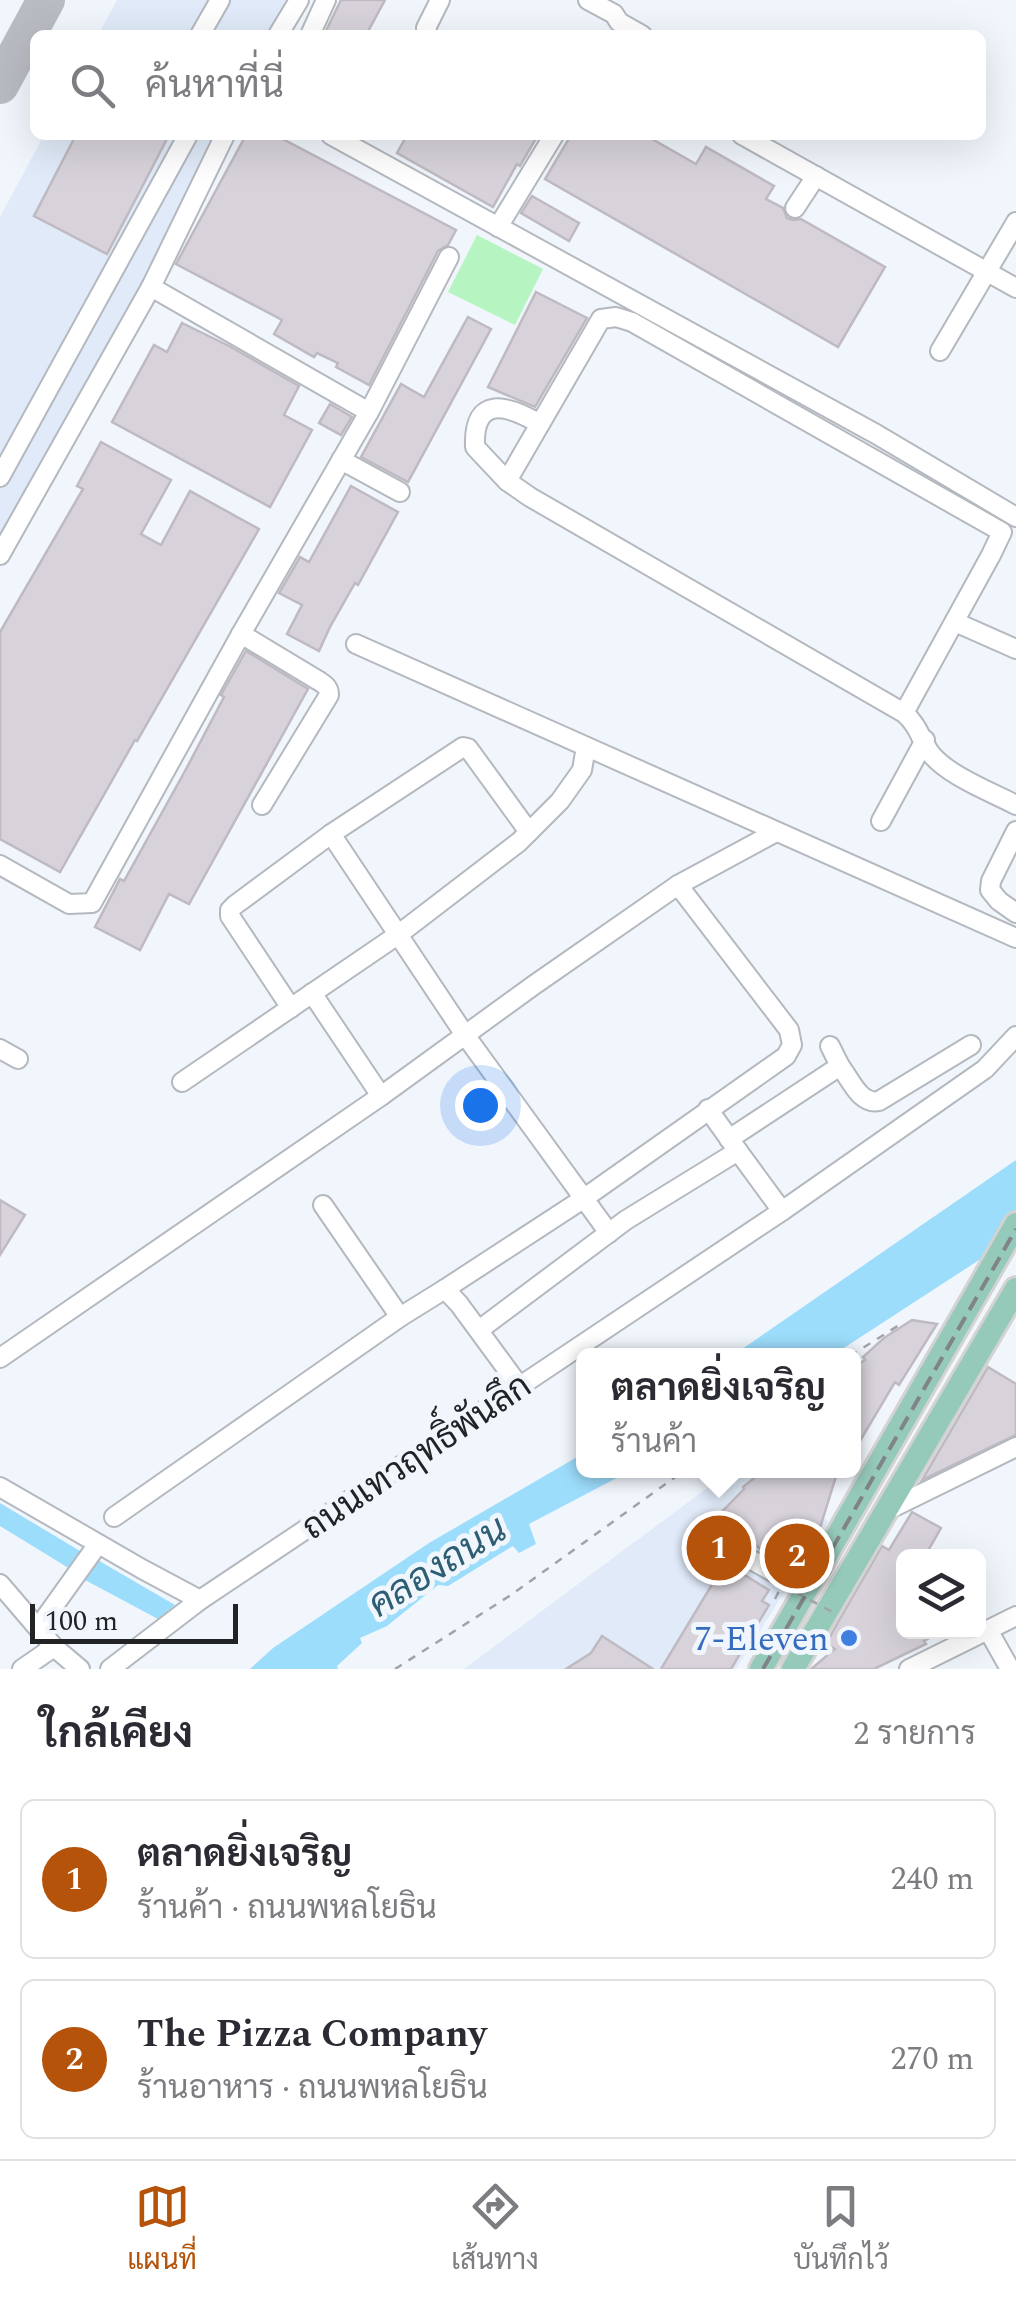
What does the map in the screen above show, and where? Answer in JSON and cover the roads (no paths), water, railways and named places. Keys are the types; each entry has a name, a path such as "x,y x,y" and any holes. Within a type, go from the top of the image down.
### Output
{"main road":[{"path":"760,1669 1016,1224"},
{"path":"796,1667 1011,1297"}],"street":[{"path":"203,30 220,0"},
{"path":"281,30 299,0"},
{"path":"312,30 326,0"},
{"path":"427,30 440,0"},
{"path":"588,0 614,14 616,28"},
{"path":"0,477 185,140"},
{"path":"0,554 151,287 223,140"},
{"path":"341,140 876,434 1013,515 904,713"},
{"path":"498,227 551,140"},
{"path":"770,142 816,176 1016,288"},
{"path":"795,208 816,176"},
{"path":"940,351 1016,222"},
{"path":"0,864 69,904 92,903 369,412 449,257"},
{"path":"151,287 369,412"},
{"path":"507,481 601,319 616,317 632,322 1002,532"},
{"path":"540,424 518,411 492,408 482,417 475,448 507,481 530,497 904,713 914,722 930,753 951,770 1011,803 1016,783"},
{"path":"341,460 400,492"},
{"path":"954,622 1016,649"},
{"path":"241,634 329,691 262,805"},
{"path":"356,644 1016,938"},
{"path":"882,822 924,740"},
{"path":"291,1008 230,916 230,910 331,834 463,747 468,748 529,832"},
{"path":"182,1082 399,934 529,832 560,801 582,770 586,748"},
{"path":"1016,831 990,890 1016,913"},
{"path":"0,1358 678,885 776,832"},
{"path":"331,834 466,1034 609,1233"},
{"path":"114,1517 400,1317 583,1199 786,1056 792,1045 789,1030 678,885"},
{"path":"312,993 380,1096"},
{"name":"ถนนเทวฤทธิ์พันลึก","path":"578,1348 986,1070 1016,1036"},
{"path":"830,1046 864,1100 872,1103 971,1045"},
{"path":"0,1049 18,1059"},
{"path":"479,1330 840,1066"},
{"path":"708,1109 782,1210"},
{"path":"324,1205 400,1317"},
{"path":"445,1289 520,1387"},
{"name":"ถนนเทวฤทธิ์พันลึก","path":"110,1669 200,1600 576,1349"},
{"path":"886,1511 1016,1447"},
{"path":"0,1488 94,1549 200,1600"},
{"path":"723,1544 782,1577 812,1582"},
{"path":"38,1628 94,1549"},
{"path":"0,1584 54,1648 80,1669"},
{"path":"909,1669 1016,1616"},
{"path":"988,1630 1010,1669"},
{"path":"22,1669 54,1648"}],"water":[{"path":"1016,1160 1016,1236 844,1348 744,1348"},
{"name":"คลองถนน","path":"576,1458 576,1478 617,1478 529,1524 536,1544 519,1553 513,1546 448,1586 438,1585 387,1626 360,1638 362,1643 338,1669 250,1669 273,1648 429,1543"},
{"path":"0,1503 85,1554 75,1572 0,1526"},
{"path":"96,1559 175,1605 158,1619 85,1580"}],"railway":[{"path":"763,1669 1016,1229"}],"place":[{"name":"ตลาดยิ่งเจริญ","path":"719,1548"},
{"name":"The Pizza Company","path":"797,1556"},
{"name":"7-Eleven","path":"849,1638"}]}
